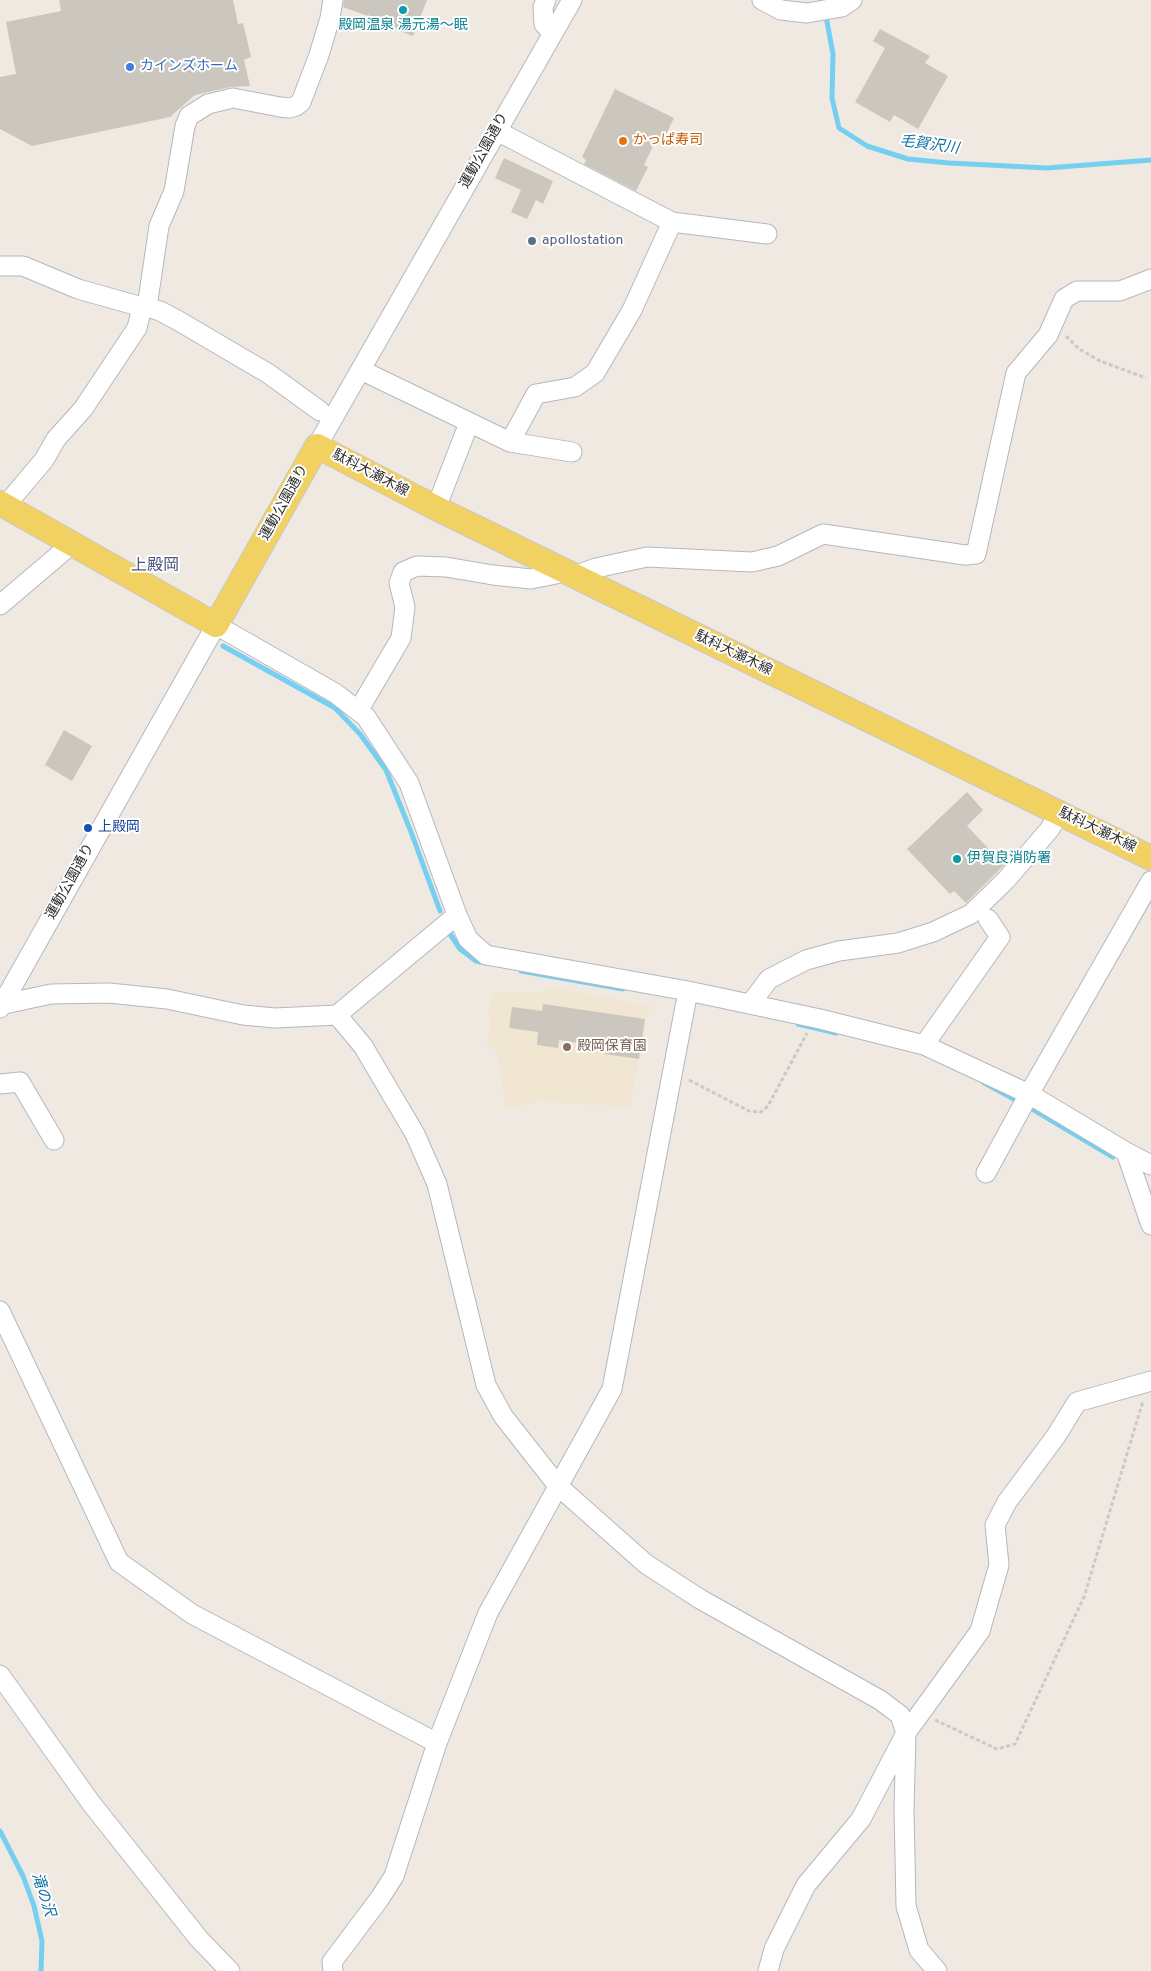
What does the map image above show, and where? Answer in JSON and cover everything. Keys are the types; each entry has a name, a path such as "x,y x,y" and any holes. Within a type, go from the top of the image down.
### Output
{"main road":[{"name":"駄科大瀬木線","path":"317,446 436,508 1151,858"},
{"name":"運動公園通り","path":"216,625 317,446"},
{"path":"2,505 73,543 216,625"}],"street":[{"path":"2,505 44,460 56,438 83,409 137,328 144,307 158,226 174,191 185,126 189,116 208,104 233,98 288,108 296,106 301,102 319,55 330,18 333,0"},
{"path":"546,0 543,7 544,24 552,33"},
{"name":"運動公園通り","path":"317,446 572,0"},
{"path":"762,0 807,13 847,3"},
{"path":"497,131 672,222 766,234"},
{"path":"510,442 536,394 575,388 595,373 632,310 672,222"},
{"path":"0,266 23,266 78,289 160,311 260,369 320,411"},
{"path":"358,711 401,638 405,607 400,583 403,572 417,566 531,579 570,574 647,557 752,562 778,556 823,534 965,555 976,554 1016,373 1048,335 1064,299 1077,291 1120,291 1151,279"},
{"path":"361,370 510,442 572,452"},
{"path":"436,508 469,423"},
{"path":"0,605 73,543"},
{"path":"216,625 335,693 366,717 409,784 457,915 468,939 486,955 688,991 820,1019 924,1045 1025,1101 1151,1165"},
{"name":"運動公園通り","path":"1,1006 216,625"},
{"path":"750,1004 769,979 806,960 839,951 898,943 933,932 970,914 1006,880 1060,813"},
{"path":"986,1172 1151,881"},
{"path":"1,1006 51,994 109,993 167,999 243,1015 275,1018 336,1015 457,915"},
{"path":"924,1045 1000,937 988,919"},
{"path":"333,1971 332,1962 380,1898 394,1876 437,1743 488,1612 612,1389 688,991"},
{"path":"336,1015 363,1046 415,1134 437,1184 486,1385 503,1416 558,1486 646,1564 700,1598 880,1700 900,1715 906,1733 904,1792 906,1906 919,1950 937,1971"},
{"path":"0,1084 20,1082 54,1140"},
{"path":"1126,1152 1151,1225"},
{"path":"0,1311 120,1562 192,1614 437,1743"},
{"path":"768,1971 774,1949 806,1885 861,1819 906,1733 980,1631 999,1565 995,1525 1008,1502 1056,1436 1077,1402 1150,1381"},
{"path":"0,1674 91,1803 199,1939 230,1971"}],"path":[{"path":"1059,310 1062,332 1079,349 1100,361 1146,378"},
{"path":"673,1072 749,1110 760,1112 768,1106 807,1033"},
{"path":"920,1714 997,1749 1015,1744 1084,1597 1150,1381"}],"shaded area":[{"name":"殿岡保育園","path":"547,986 649,1006 630,1107 538,1101 506,1110 497,1052 487,1043 491,1024 488,1012 493,993 541,992 545,991"}],"building":[{"name":"カインズホーム","path":"59,0 233,0 238,24 243,23 251,57 244,60 250,86 230,87 195,95 170,117 32,146 0,129 0,77 16,74 6,22 61,11"},
{"name":"殿岡温泉 湯元湯～眠","path":"344,0 427,0 413,36 378,23 379,20 343,7"},
{"path":"880,29 930,56 925,63 948,76 918,129 894,115 890,122 855,102 885,48 873,41"},
{"name":"かっぱ寿司","path":"615,89 674,118 662,143 656,140 644,165 648,167 636,191 584,164 586,160 582,157"},
{"path":"504,158 553,181 543,204 536,200 527,219 511,212 521,190 495,178"},
{"path":"64,730 92,746 72,781 45,765"},
{"name":"伊賀良消防署","path":"967,792 983,810 967,826 1004,865 966,903 954,891 950,894 907,849"},
{"path":"543,1004 645,1019 639,1059 605,1054 606,1047 559,1040 558,1048 537,1045 538,1032 509,1028 512,1007 542,1011"}],"waterway":[{"name":"毛賀沢川","path":"823,0 833,54 832,98 839,128 867,146 908,159 1047,168 1151,160"},
{"path":"223,646 335,708 360,734 386,770 440,911"},
{"path":"448,931 460,949 476,961 486,963"},
{"path":"521,971 623,989"},
{"path":"798,1024 836,1033"},
{"path":"983,1082 1019,1102"},
{"path":"1027,1106 1113,1157"},
{"name":"滝の沢","path":"0,1831 23,1876 34,1906 42,1941 41,1971"}],"place":[{"name":"殿岡温泉 湯元湯～眠","path":"403,10"},
{"name":"カインズホーム","path":"130,67"},
{"name":"かっぱ寿司","path":"623,141"},
{"name":"apollostation","path":"532,241"},
{"name":"上殿岡","path":"88,828"},
{"name":"伊賀良消防署","path":"957,859"},
{"name":"殿岡保育園","path":"567,1047"}],"district":[{"name":"上殿岡","path":"155,567"}]}
